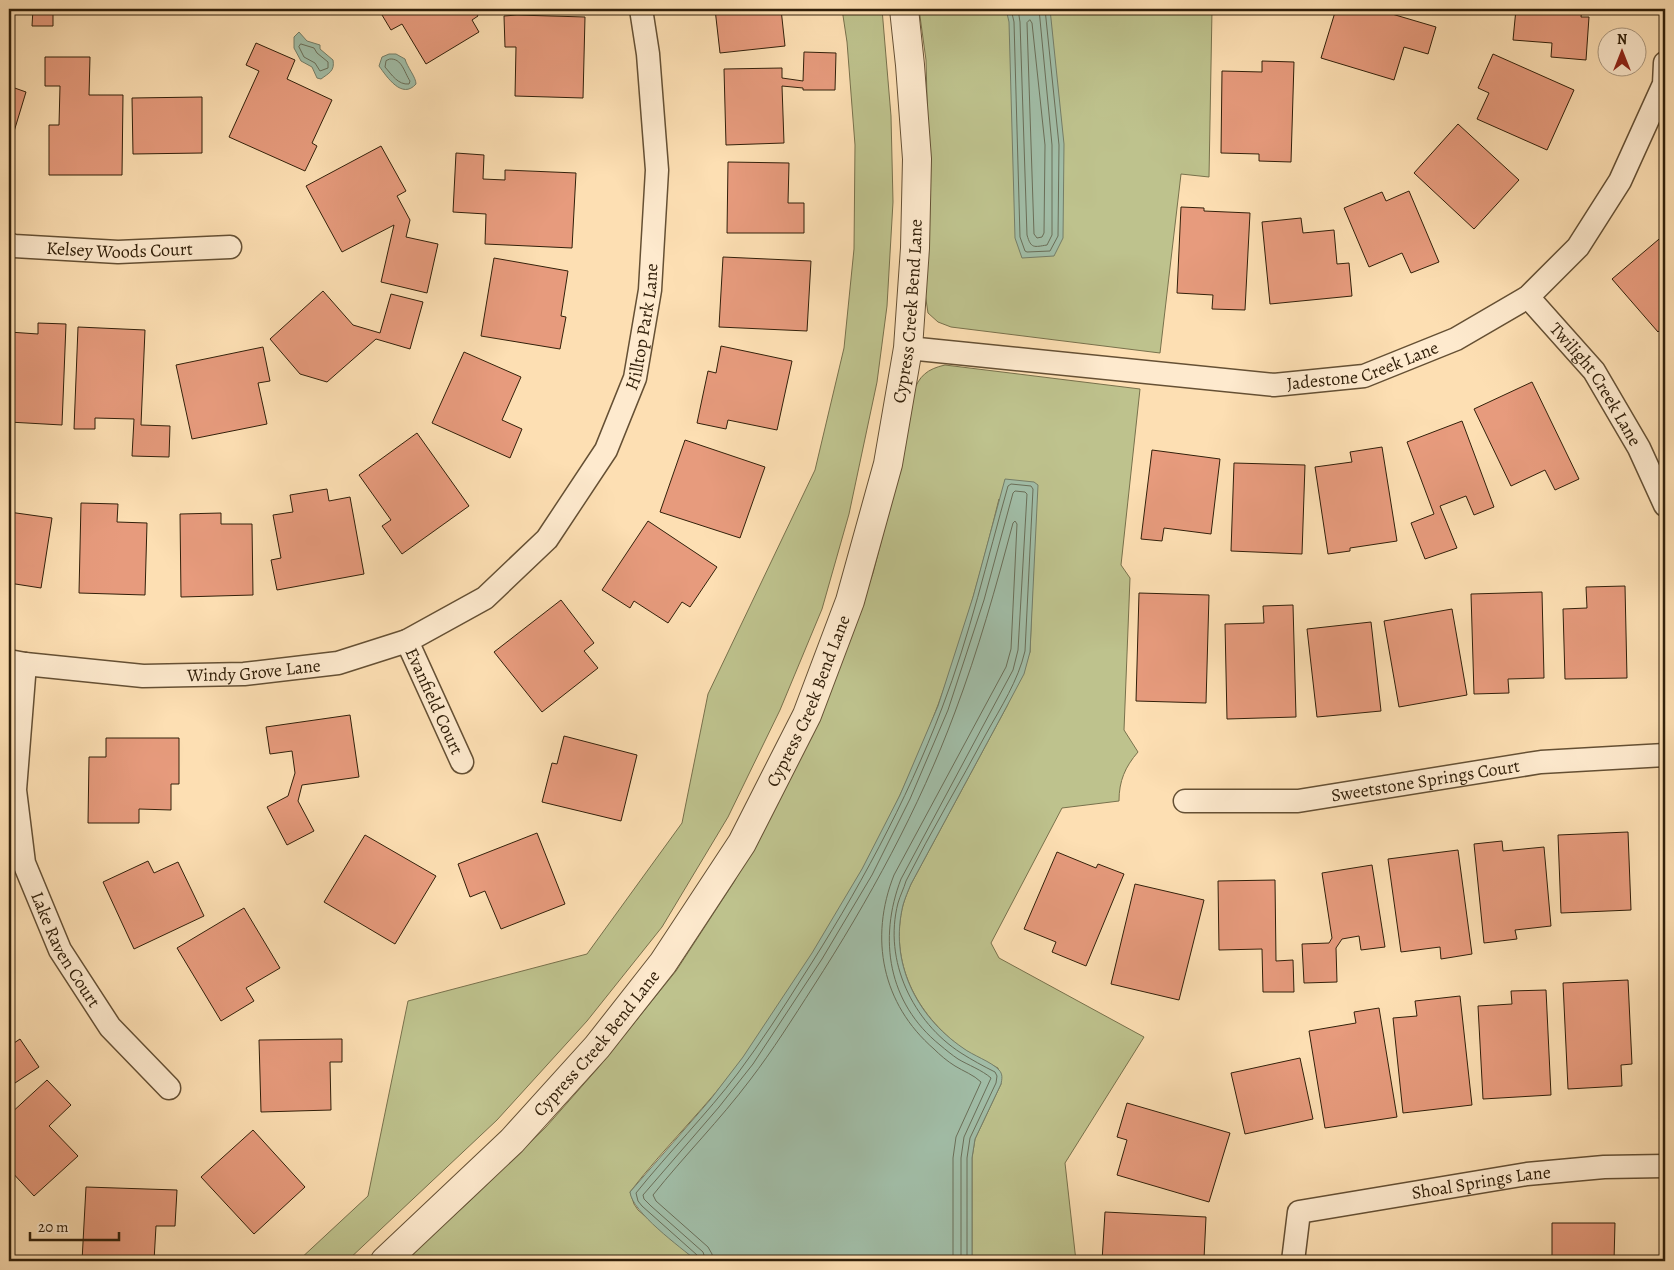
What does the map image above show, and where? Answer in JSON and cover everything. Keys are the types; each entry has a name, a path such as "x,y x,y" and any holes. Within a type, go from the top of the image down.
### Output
{"street":[{"name":"Hilltop Park Lane","path":"485,598 547,539 606,450 635,378 650,290 657,170 648,54 641,9"},
{"name":"Cypress Creek Bend Lane","path":"385,1261 512,1141 597,1047 663,963 742,843 807,715 850,601 888,464 908,348 917,159 904,9"},
{"name":"Jadestone Creek Lane","path":"908,348 1274,385 1364,376 1456,340 1528,298 1578,247 1620,181 1664,84 1665,63"},
{"name":"Kelsey Woods Court","path":"9,244 14,246 118,252 230,247"},
{"name":"Twilight Creek Lane","path":"1528,298 1594,371 1639,448 1665,505"},
{"name":"Windy Grove Lane","path":"17,663 144,676 244,674 338,663 407,641 485,598"},
{"name":"Evanfield Court","path":"407,641 462,762"},
{"name":"Lake Raven Court","path":"17,663 15,790 24,863 60,950 105,1020 169,1088"},
{"name":"Sweetstone Springs Court","path":"1185,801 1298,801 1541,762 1665,755"},
{"name":"Shoal Springs Lane","path":"1292,1261 1299,1212 1527,1174 1604,1167 1665,1166"}],"green space":[{"path":"842,9 882,9 891,116 893,202 887,306 877,382 849,514 822,609 780,710 728,817 662,927 587,1021 497,1120 347,1261 298,1261 368,1196 408,1001 587,954 682,823 708,694 815,470 844,348 854,249 855,145 847,42"},
{"path":"919,9 1212,10 1209,177 1181,174 1160,353 951,327 938,322 928,313 925,293 929,177 926,60"},
{"path":"945,365 1140,389 1121,565 1130,578 1124,730 1138,752 1124,775 1120,787 1119,801 1062,808 991,943 999,958 1144,1037 1065,1163 1076,1261 972,1261 972,1158 975,1139 1001,1084 998,1068 962,1048 931,1019 919,1003 910,985 903,966 900,947 903,905 911,884 1007,706 1030,652 1033,572 999,499 986,551 947,680 899,798 876,843 827,932 772,1017 730,1075 630,1192 638,1210 697,1261 404,1261 470,1201 546,1127 598,1068 676,971 734,882 774,809 848,642 873,573 894,492 915,387 929,371"}],"water":[{"path":"1006,9 1050,9 1064,144 1063,238 1054,256 1022,258 1015,238 1009,22"},
{"path":"299,32 307,41 320,45 320,49 333,60 332,69 321,79 317,78 312,67 301,61 294,48 294,37"},
{"path":"396,54 405,59 416,81 416,84 411,88 405,89 395,85 379,66 382,57"},
{"path":"1005,479 1034,482 1038,485 1030,652 1024,674 911,884 903,905 900,926 900,947 903,967 910,986 920,1004 946,1035 967,1051 996,1067 1002,1075 1001,1084 975,1139 972,1158 972,1261 697,1261 648,1219 633,1200 630,1192 710,1100 743,1057 812,953 862,869 900,795 938,706 973,597"}],"building":[{"path":"33,9 53,9 53,26 32,26"},
{"path":"477,9 475,10 478,16 472,20 479,32 426,64 402,24 391,30 379,10"},
{"path":"715,9 781,9 785,46 720,53"},
{"path":"1336,9 1375,9 1436,27 1428,54 1404,47 1394,80 1321,58"},
{"path":"1516,9 1582,9 1581,17 1589,17 1586,60 1551,57 1552,43 1513,40"},
{"path":"504,16 585,17 583,98 515,96 516,47 505,47"},
{"path":"256,43 295,60 287,79 332,100 312,143 317,146 305,171 229,137 259,71 246,65"},
{"path":"804,52 836,53 835,90 803,90 803,88 782,86 784,143 726,145 724,69 782,68 782,78 803,81"},
{"path":"1493,54 1574,90 1547,150 1477,119 1489,93 1478,88"},
{"path":"45,57 90,57 89,95 123,95 122,175 49,175 49,125 59,125 60,86 45,86"},
{"path":"1262,61 1294,62 1291,162 1259,161 1259,154 1221,153 1222,71 1262,72"},
{"path":"9,86 26,92 9,148"},
{"path":"202,97 202,153 133,154 132,98"},
{"path":"1458,124 1519,180 1474,229 1414,173"},
{"path":"381,146 406,191 397,196 410,220 406,237 438,244 427,293 381,282 394,225 342,252 306,186"},
{"path":"456,153 484,155 483,179 505,180 505,170 576,173 572,248 485,244 486,214 453,212"},
{"path":"728,162 789,163 788,203 804,203 804,233 727,233"},
{"path":"1409,191 1439,262 1411,273 1402,253 1369,267 1344,208 1382,192 1386,201"},
{"path":"1181,207 1204,208 1204,211 1250,213 1245,310 1212,309 1213,295 1177,293"},
{"path":"1301,218 1303,233 1334,230 1337,264 1349,263 1352,296 1270,304 1262,222"},
{"path":"1665,234 1665,325 1658,332 1612,279"},
{"path":"723,257 811,261 807,331 719,327"},
{"path":"494,258 568,271 561,316 566,317 560,349 481,336"},
{"path":"323,291 353,325 380,333 391,294 423,302 410,349 376,339 327,382 300,374 270,339"},
{"path":"38,323 66,324 62,425 9,422 9,332 38,334"},
{"path":"78,327 145,330 141,425 170,426 169,457 132,456 134,419 95,418 95,429 74,429"},
{"path":"721,346 792,361 777,430 728,420 726,429 697,423 708,371 716,373"},
{"path":"263,347 270,381 258,383 267,424 192,439 176,365"},
{"path":"464,352 521,377 502,420 522,429 510,458 432,423"},
{"path":"1532,382 1579,479 1555,490 1545,470 1511,486 1474,409"},
{"path":"1462,421 1494,507 1474,515 1466,496 1440,506 1457,548 1425,559 1411,523 1434,514 1407,442"},
{"path":"417,433 469,506 402,554 382,526 391,520 359,475"},
{"path":"685,440 765,467 740,538 660,512"},
{"path":"1382,447 1397,541 1350,548 1350,551 1328,554 1315,467 1352,462 1350,452"},
{"path":"1152,450 1220,459 1211,534 1164,528 1162,541 1141,539"},
{"path":"1234,463 1305,465 1302,554 1231,551"},
{"path":"327,489 329,501 350,497 364,574 277,590 271,560 281,558 273,515 293,512 290,495"},
{"path":"81,503 118,504 117,522 147,523 145,595 79,593"},
{"path":"9,512 52,518 41,588 9,583"},
{"path":"221,513 221,524 252,524 253,595 181,597 180,514"},
{"path":"648,521 717,567 690,607 682,602 668,623 634,601 630,608 602,590"},
{"path":"1625,586 1627,678 1565,679 1563,609 1587,608 1586,587"},
{"path":"1542,592 1544,678 1508,679 1509,693 1474,694 1471,594"},
{"path":"1139,593 1209,595 1206,703 1136,701"},
{"path":"561,600 594,643 584,651 598,668 542,712 494,652"},
{"path":"1293,605 1296,717 1227,719 1225,624 1264,623 1263,606"},
{"path":"1452,609 1467,695 1399,707 1384,621"},
{"path":"1371,622 1381,711 1317,717 1307,629"},
{"path":"350,715 359,777 302,785 298,801 314,831 287,845 267,807 288,796 295,773 292,751 270,754 266,727"},
{"path":"564,736 637,755 621,821 542,802 552,763 557,764"},
{"path":"106,738 179,738 179,784 171,784 171,810 139,809 139,823 88,823 89,757 106,757"},
{"path":"1628,832 1631,910 1561,913 1558,835"},
{"path":"537,833 565,904 501,929 485,891 470,897 458,864"},
{"path":"365,835 436,876 395,944 324,902"},
{"path":"1502,841 1503,851 1544,847 1551,926 1515,930 1517,939 1484,943 1474,844"},
{"path":"1458,850 1472,954 1441,959 1440,947 1401,952 1388,859"},
{"path":"1057,852 1096,868 1098,864 1124,874 1086,966 1052,952 1056,942 1024,929"},
{"path":"148,861 154,873 178,862 204,916 134,949 103,882"},
{"path":"1372,865 1385,947 1361,950 1359,936 1342,939 1336,948 1337,982 1304,983 1302,944 1329,943 1332,938 1322,873"},
{"path":"1275,880 1276,961 1293,960 1294,992 1263,992 1262,949 1219,950 1218,881"},
{"path":"1135,884 1204,900 1179,1000 1111,984"},
{"path":"244,908 280,968 246,988 254,1001 221,1021 177,948"},
{"path":"1628,980 1632,1064 1621,1065 1622,1086 1568,1089 1563,983"},
{"path":"1546,990 1551,1095 1483,1099 1478,1006 1512,1004 1511,991"},
{"path":"1460,996 1472,1105 1403,1113 1393,1018 1417,1016 1415,1001"},
{"path":"1379,1008 1397,1117 1325,1128 1309,1031 1356,1023 1354,1012"},
{"path":"20,1039 39,1067 9,1087 9,1042 11,1045"},
{"path":"342,1039 342,1062 330,1062 331,1110 261,1112 259,1040"},
{"path":"1300,1058 1313,1119 1245,1134 1231,1073"},
{"path":"47,1080 71,1105 49,1126 78,1156 34,1196 9,1169 9,1115"},
{"path":"1127,1103 1230,1133 1209,1202 1117,1175 1127,1140 1117,1137"},
{"path":"253,1130 305,1187 254,1234 201,1177"},
{"path":"86,1187 177,1190 175,1226 156,1226 154,1261 82,1261"},
{"path":"1105,1212 1206,1217 1204,1259 1213,1259 1212,1261 1102,1261"},
{"path":"1552,1223 1615,1223 1614,1261 1552,1261"},
{"path":"1377,1256 1424,1261 1376,1261"}]}
